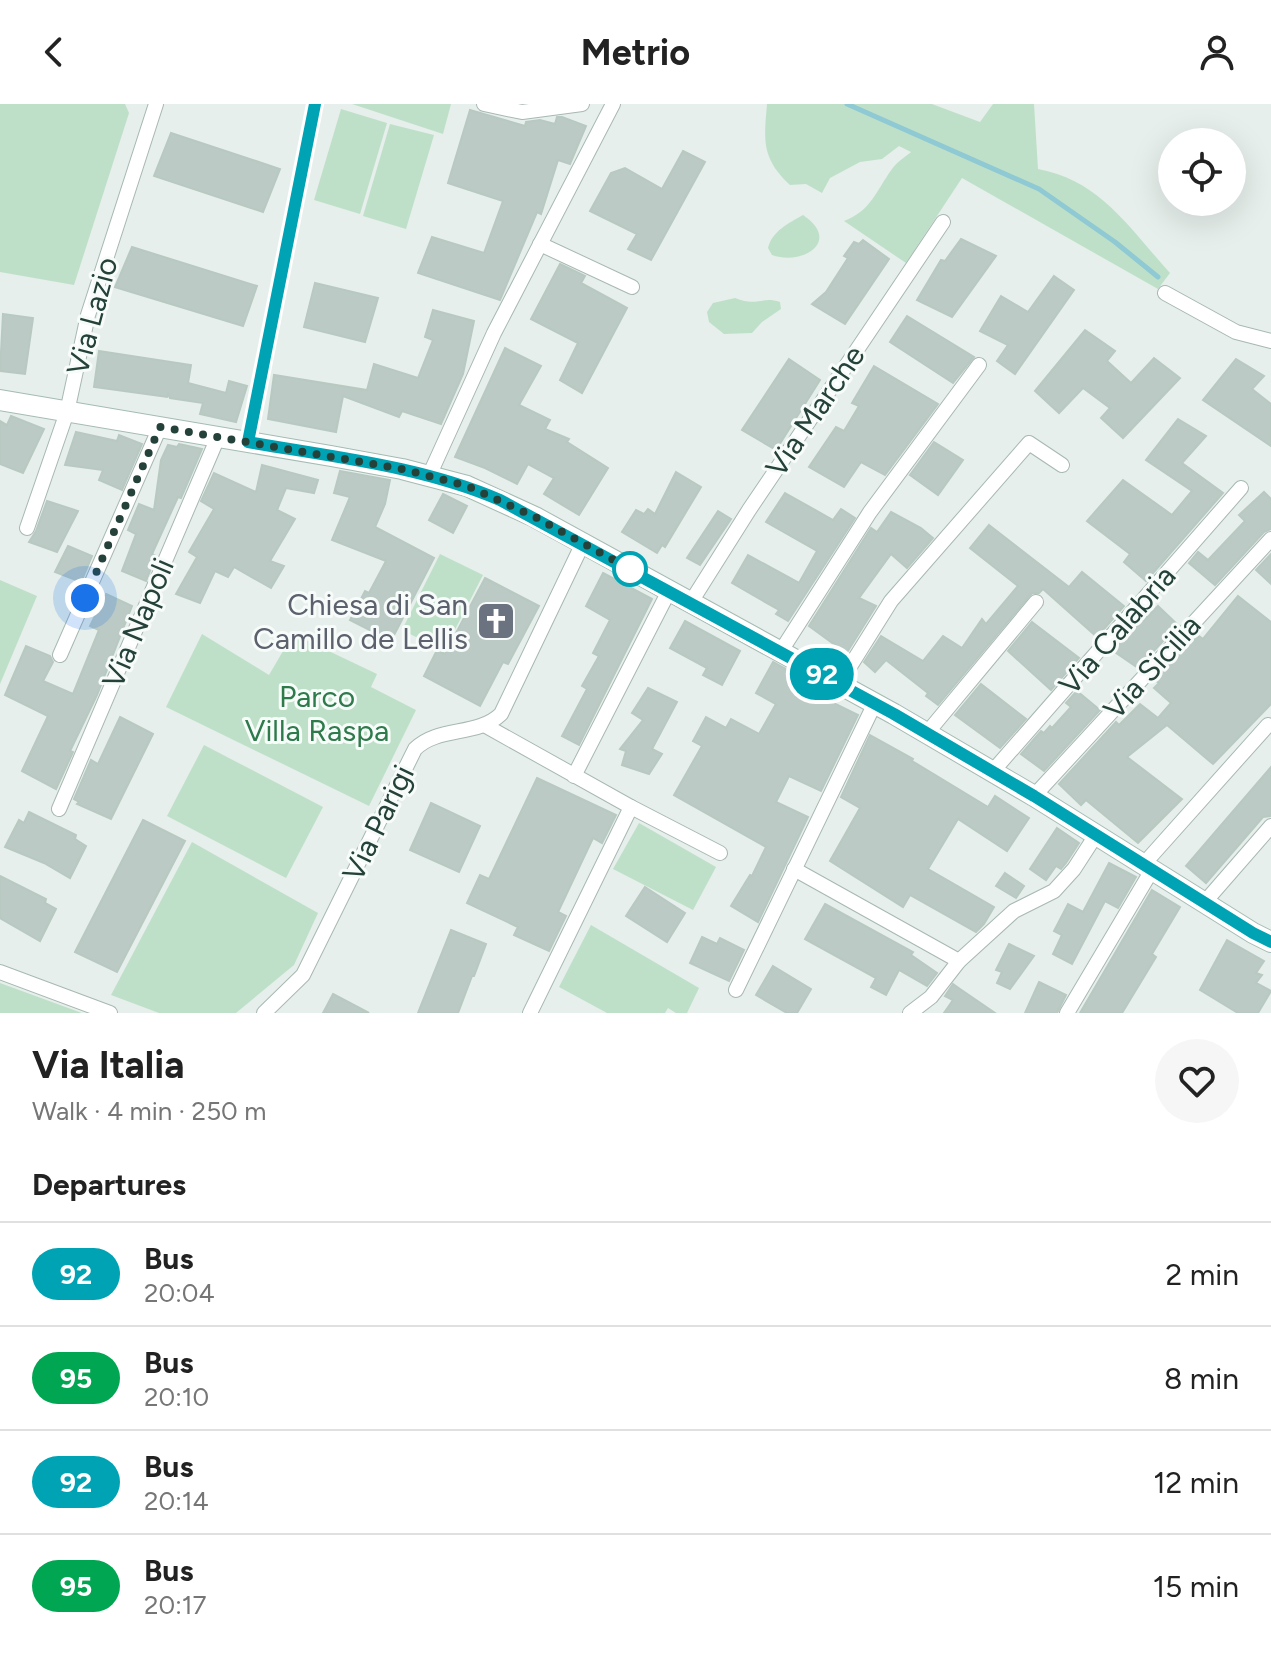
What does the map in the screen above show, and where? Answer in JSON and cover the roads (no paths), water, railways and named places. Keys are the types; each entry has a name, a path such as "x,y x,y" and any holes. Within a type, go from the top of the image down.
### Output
{"main road":[{"path":"0,400 429,476 467,486 500,500 875,703 993,771 1271,942"}],"street":[{"name":"Via Lazio","path":"27,528 67,412 88,315 156,104"},
{"path":"248,442 315,104"},
{"path":"484,104 522,112 582,104"},
{"path":"429,476 494,333 613,104"},
{"name":"Via Marche","path":"691,602 749,510 943,222"},
{"path":"540,244 632,287"},
{"path":"1165,293 1236,332 1271,341"},
{"path":"781,651 870,512 979,365"},
{"path":"60,655 160,427"},
{"name":"Via Napoli","path":"59,809 218,437"},
{"path":"839,684 891,601 1029,443 1062,465"},
{"name":"Via Calabria","path":"993,771 1241,488"},
{"name":"Via Sicilia","path":"1034,796 1271,539"},
{"path":"583,543 511,696 501,714 486,726 720,853"},
{"path":"574,776 669,591"},
{"path":"927,733 1036,602"},
{"path":"736,990 875,703"},
{"path":"1067,1013 1148,867 1268,725"},
{"name":"Via Parigi","path":"272,1010 303,975 415,749 430,739 486,726"},
{"path":"530,1013 631,807"},
{"path":"1204,903 1271,826"},
{"path":"910,1013 931,997 959,961 1014,911 1054,891 1074,869 1096,835"},
{"path":"794,869 959,961"},
{"path":"0,972 110,1013"}],"waterway":[{"path":"847,104 1039,189 1115,242 1158,277"}],"place":[{"name":"Chiesa di San Camillo de Lellis","path":"496,621"}],"park label":[{"name":"Parco Villa Raspa","path":"317,713"}]}
